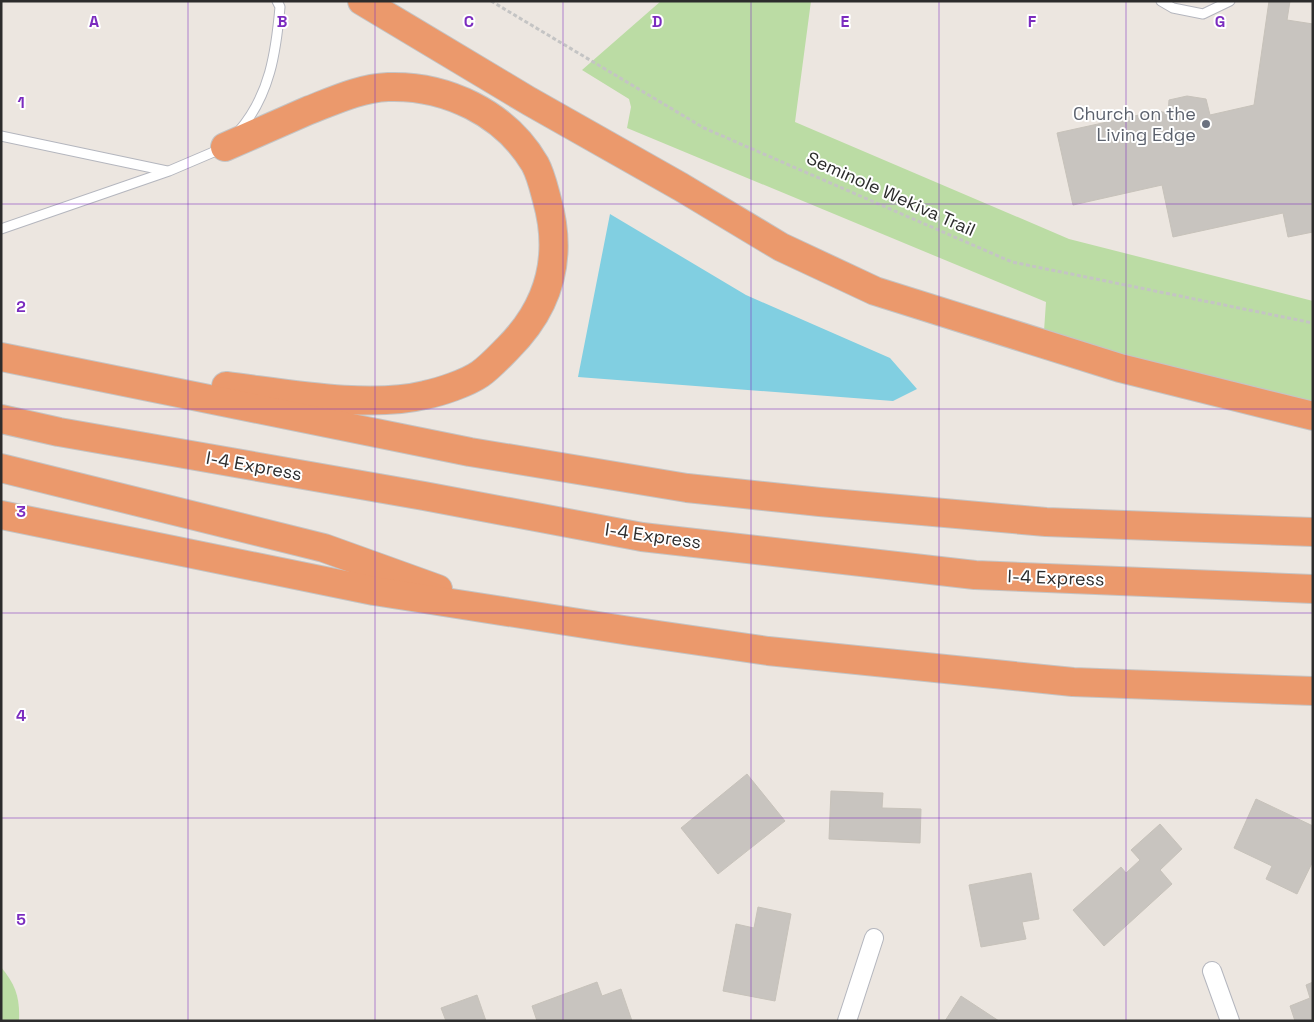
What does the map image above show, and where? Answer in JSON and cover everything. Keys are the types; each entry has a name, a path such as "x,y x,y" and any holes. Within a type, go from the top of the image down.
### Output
{"highway":[{"path":"362,1 529,102 681,187 781,247 875,291 1120,368 1313,416"},
{"path":"53,367 343,399 389,400 425,395 480,374 523,333 539,308 550,282 553,254 554,223 544,191 535,165 518,142 500,123 475,107 448,96 416,87 387,87 364,90 322,105 225,147"},
{"path":"1,357 470,452 687,488 1046,522 1313,532"},
{"name":"I-4 Express","path":"1,419 59,432 424,496 642,537 975,575 1313,589"},
{"path":"1,468 324,548 501,612"},
{"path":"1,516 374,591 501,612 768,651 1073,682 1313,691"}],"street":[{"path":"847,1021 874,938"},
{"path":"1212,971 1230,1021"}],"lane":[{"path":"1,229 169,171 225,147 251,117 267,84 276,46 280,6 277,1"},
{"path":"1161,1 1173,8 1203,14 1230,1"},
{"path":"1,136 169,171"}],"path":[{"name":"Seminole Wekiva Trail","path":"491,1 704,128 1012,262 1313,323"}],"green space":[{"path":"661,1 811,1 795,122 1069,239 1313,301 1313,404 1125,357 1044,331 1046,302 627,128 631,107 629,99 582,70"},
{"path":"1,967 16,992 19,1005 19,1021 1,1021"}],"water":[{"path":"610,214 746,295 890,358 917,389 893,401 578,377"}],"building":[{"name":"Church on the Living Edge","path":"1269,1 1290,1 1287,20 1313,24 1313,232 1288,237 1283,213 1173,237 1162,185 1073,205 1057,133 1157,111 1168,113 1169,100 1187,96 1206,99 1210,115 1254,105"},
{"path":"747,774 785,821 718,874 681,828"},
{"path":"831,791 883,793 882,808 921,809 920,843 829,839"},
{"path":"1256,799 1313,826 1313,861 1297,894 1266,879 1272,866 1234,848"},
{"path":"1160,824 1182,849 1160,870 1172,884 1104,946 1073,910 1121,867 1126,873 1140,860 1131,850"},
{"path":"1031,873 1039,919 1022,922 1026,939 981,947 969,885"},
{"path":"758,907 791,914 775,1001 723,991 736,924 754,928"},
{"path":"597,982 602,996 621,989 632,1021 537,1021 532,1006"},
{"path":"1313,982 1313,1021 1295,1021 1290,1006 1310,998 1306,985"},
{"path":"477,995 486,1021 446,1021 441,1008"},
{"path":"961,996 999,1021 945,1021"}],"place":[{"name":"Church on the Living Edge","path":"1206,124"}]}
